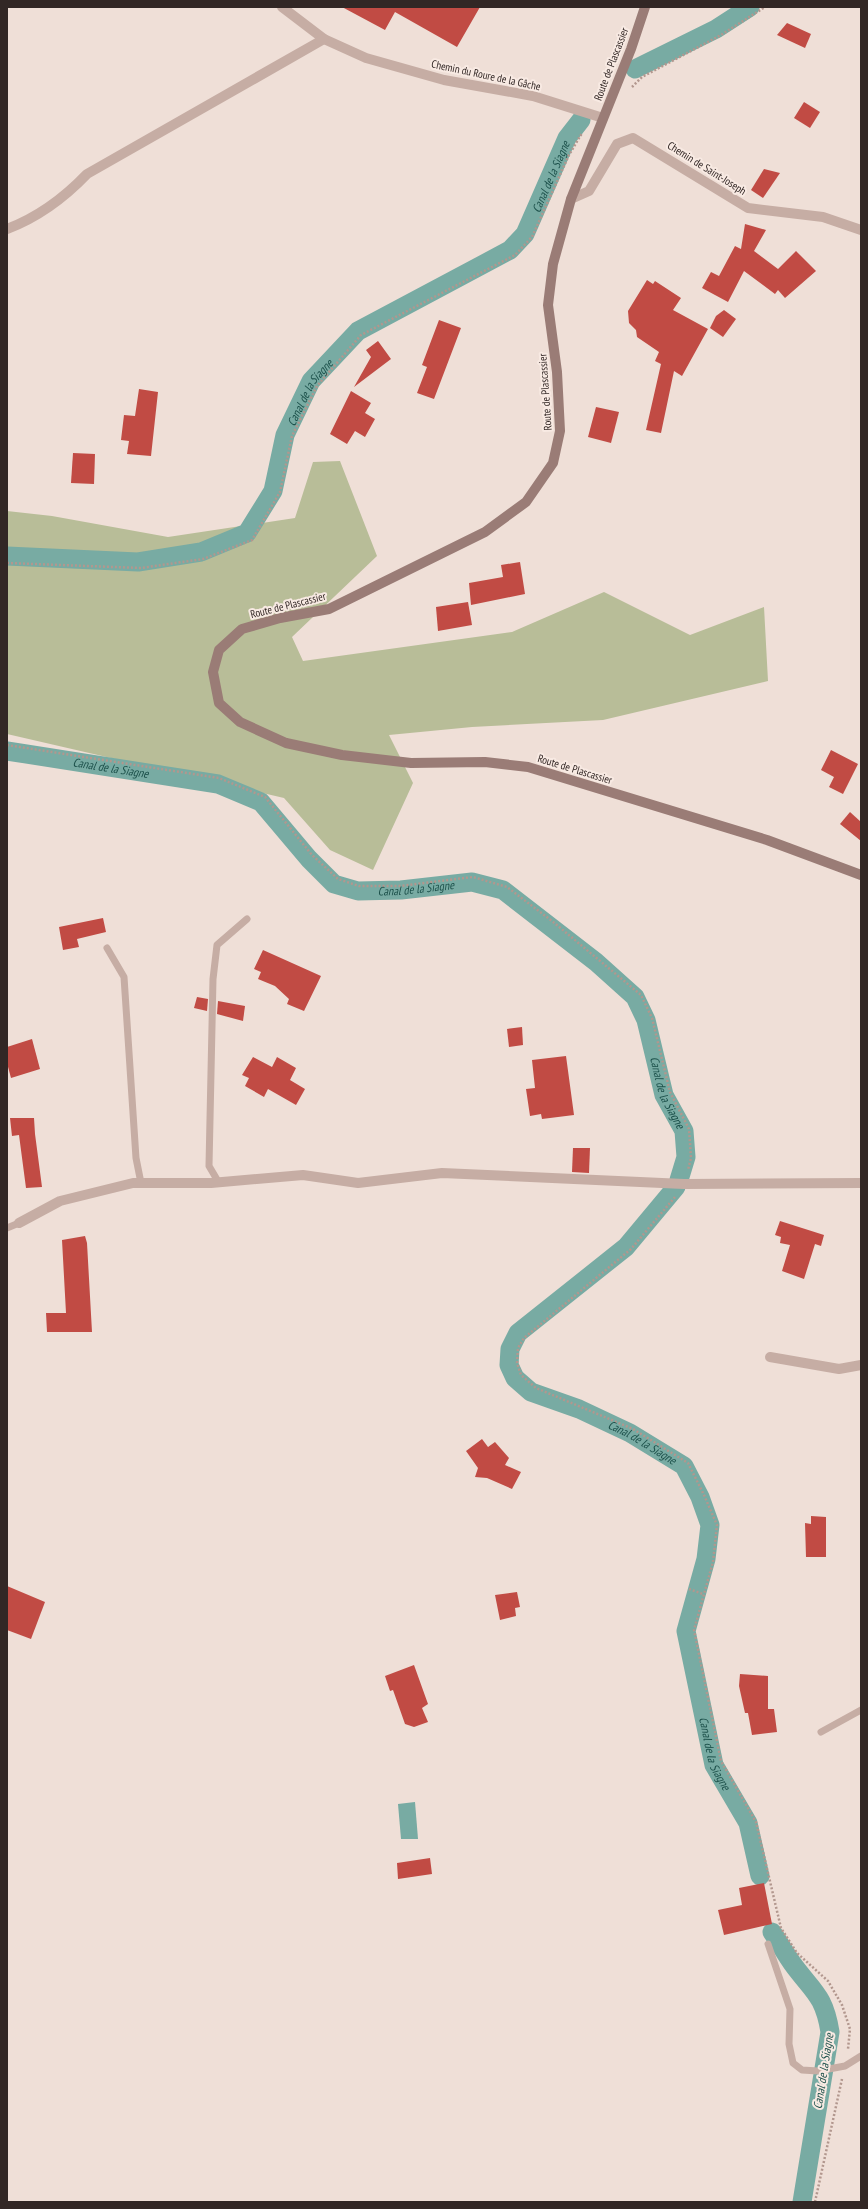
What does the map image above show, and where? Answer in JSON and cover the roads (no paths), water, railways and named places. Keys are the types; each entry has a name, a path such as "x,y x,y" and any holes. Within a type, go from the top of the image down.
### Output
{"street":[{"name":"Chemin du Roure de la Gâche","path":"282,7 324,39 366,58 437,78 533,96 603,118"},
{"name":"Route de Plascassier","path":"645,7 631,49 571,199 554,264 548,305 557,372 560,431 553,463 526,502 485,532 329,609 280,618 242,629 219,650 213,672 219,703 240,722 286,743 342,755 411,763 485,762 528,767 767,840 861,875"},
{"path":"7,228 25,222 67,195 87,174 324,39"},
{"name":"Chemin de Saint-Joseph","path":"571,199 589,191 617,144 633,138 748,208 823,217 861,230"},
{"path":"19,1223 60,1201 133,1183 219,1183 304,1175 358,1182 442,1172 684,1184 861,1183"},
{"path":"770,1357 839,1368 861,1365"}],"lane":[{"path":"219,1183 209,1166 214,972 217,945 246,918"},
{"path":"107,948 124,977 136,1158 142,1184"},
{"path":"7,1228 19,1223"},
{"path":"821,1732 861,1710"},
{"path":"768,1944 790,2009 789,2044 793,2062 802,2070 818,2071 845,2066 861,2056"}],"water":[{"path":"415,1802 418,1839 401,1839 398,1804"}],"waterway":[{"name":"Canal de la Siagne","path":"635,69 716,29 750,7"},
{"name":"Canal de la Siagne","path":"7,556 138,562 201,552 247,533 273,491 285,435 311,381 358,331 510,250 525,234 567,138 581,120"},
{"name":"Canal de la Siagne","path":"7,751 218,784 261,802 309,859 334,884 358,891 401,890 472,882 503,890 596,962 635,997 646,1020 664,1095 684,1131 686,1157 679,1180"},
{"name":"Canal de la Siagne","path":"676,1187 626,1247 518,1333 510,1349 509,1365 515,1378 531,1392 579,1409 630,1433 684,1466 700,1497 710,1525 706,1559 686,1631 714,1765 748,1823 760,1876"},
{"name":"Canal de la Siagne","path":"772,1932 792,1963 821,2001 830,2032 802,2202"}]}
